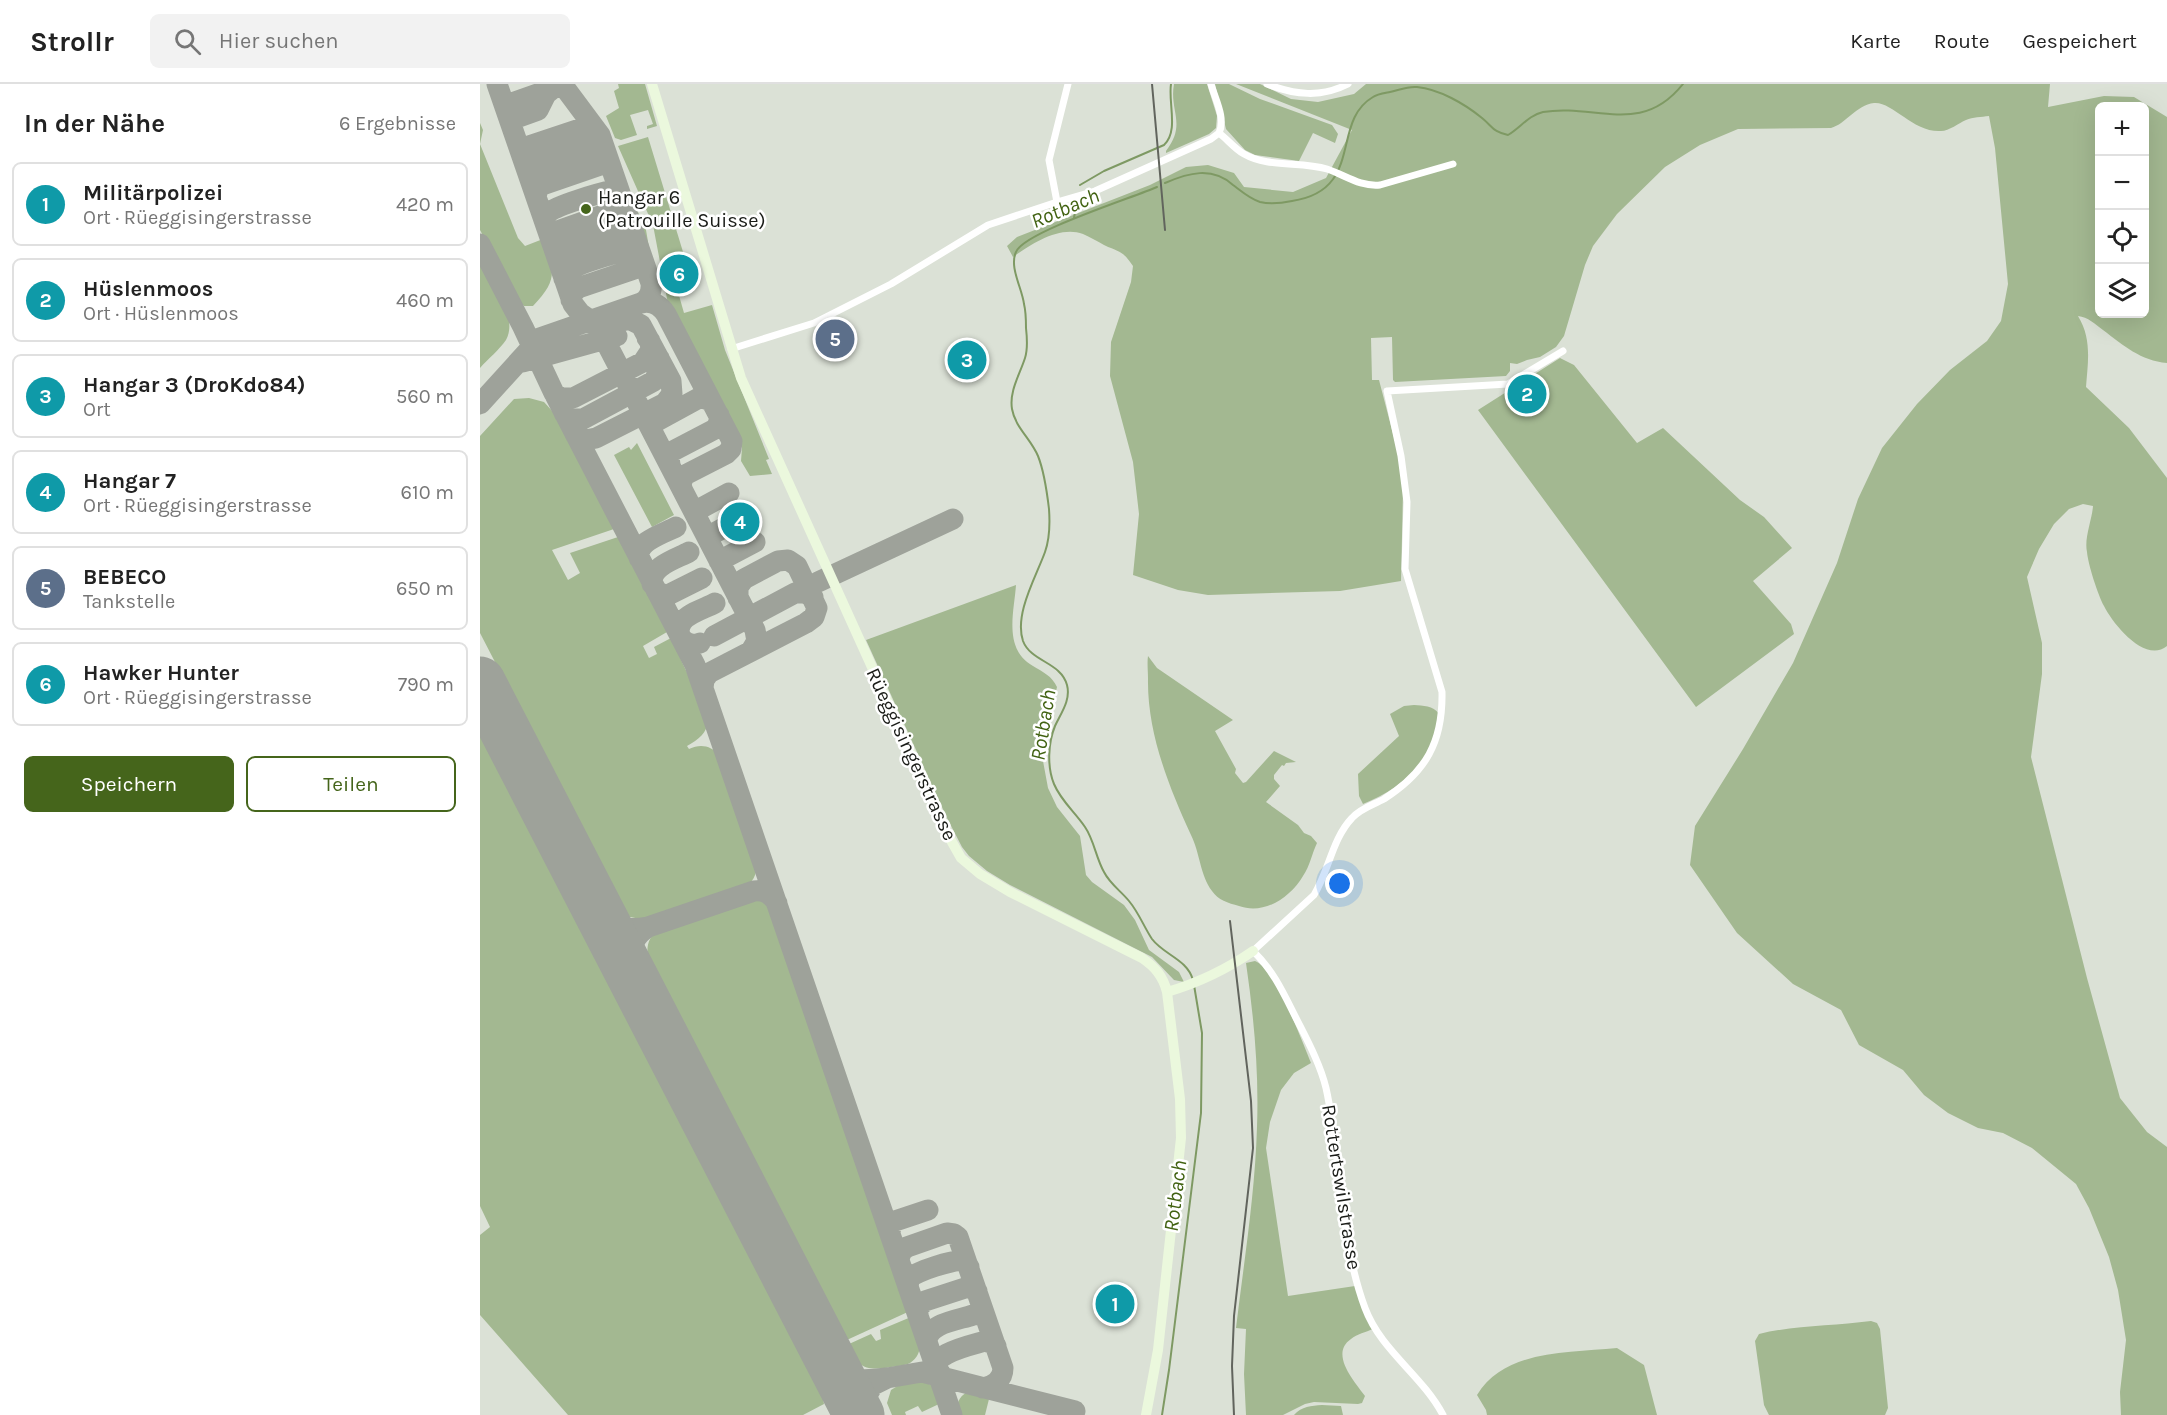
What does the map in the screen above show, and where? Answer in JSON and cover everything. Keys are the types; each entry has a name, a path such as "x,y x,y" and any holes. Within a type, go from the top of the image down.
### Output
{"main road":[{"name":"Rüeggisingerstrasse","path":"652,84 741,378 948,835 961,858 1000,887 1142,958 1152,965 1164,979 1180,1092 1181,1138 1158,1350 1146,1415"},
{"path":"1167,992 1203,979 1238,962 1253,951"}],"street":[{"path":"1057,202 1049,160 1068,84"},
{"path":"731,349 814,323 875,293 988,225 1095,191 1211,139 1219,133 1222,123 1211,84"},
{"path":"1267,84 1291,93 1310,94 1330,92 1348,84"},
{"path":"1219,133 1243,154 1259,160 1311,165 1368,185 1380,185 1453,164"},
{"path":"1253,951 1314,896 1338,839 1354,816 1402,787 1418,772 1434,748 1440,729 1443,692 1405,569 1407,502 1401,456 1388,391 1508,384 1563,351"},
{"name":"Rottertswilstrasse","path":"1253,951 1270,968 1279,982 1325,1085 1351,1258 1366,1311 1391,1351 1420,1381 1443,1415"}],"green space":[{"path":"618,84 645,84 657,126 647,129 647,126 653,124 648,110 630,115 637,135 621,140 615,138 606,116 619,108 614,91 619,88"},
{"path":"1174,84 1207,84 1217,116 1216,128 1209,134 1166,153 1176,125"},
{"path":"1215,84 1229,84 1260,99 1332,125 1338,134 1335,143 1313,133 1299,161 1255,155 1245,150 1226,129"},
{"path":"1236,84 1260,84 1291,99 1318,102 1354,94 1366,84 2050,84 2048,107 2104,96 2134,97 2142,102 2095,102 2095,318 2149,318 2149,106 2167,117 2167,363 2141,356 2125,347 2091,321 2078,316 2087,342 2086,387 2129,428 2167,478 2167,646 2158,650 2149,650 2140,646 2122,631 2104,606 2091,571 2086,547 2093,506 2083,504 2069,509 2054,524 2039,549 2027,577 2042,643 2042,674 2031,757 2120,1098 2147,1132 2167,1147 2167,1415 2121,1415 2120,1392 2126,1340 2118,1290 2109,1257 2089,1208 2076,1184 2032,1148 2003,1133 1978,1128 1948,1113 1924,1095 1903,1070 1859,1045 1841,1010 1793,984 1737,933 1690,865 1695,826 1793,663 1837,563 1858,499 1882,448 1917,404 1950,370 1987,341 2001,321 2008,284 1995,148 1989,116 1969,119 1944,131 1931,130 1888,107 1874,103 1862,107 1842,123 1831,128 1738,129 1700,145 1665,167 1617,214 1593,246 1564,336 1556,347 1540,357 1517,364 1510,363 1510,371 1506,376 1395,382 1393,380 1392,337 1371,338 1372,380 1379,380 1398,453 1403,491 1401,581 1340,591 1208,595 1178,590 1133,575 1139,514 1133,462 1110,376 1111,342 1131,282 1133,266 1121,252 1074,232 1046,237 1013,257 1007,246 1017,237 1150,185 1186,167 1208,165 1234,173 1244,187 1293,192 1326,178 1352,130"},
{"path":"480,123 483,130 480,144"},
{"path":"648,137 687,265 684,277 676,285 684,313 712,305 725,350 769,459 766,460 772,474 750,476 741,461 742,448 668,304 653,225 618,146"},
{"path":"480,144 518,238 525,246 543,239 547,250 552,274 547,288 533,306 524,306 517,299 480,230"},
{"path":"612,154 646,230 653,271 652,271"},
{"path":"480,257 502,297 509,320 509,331 503,344 480,368"},
{"path":"1560,358 1574,365 1637,443 1663,428 1740,500 1764,517 1792,548 1753,581 1791,624 1794,634 1696,707 1478,410"},
{"path":"529,398 544,402 554,413 614,529 552,550 568,580 580,573 570,553 618,537 667,632 643,646 649,658 657,654 654,647 671,638 707,716 705,731 687,746 689,749 706,746 720,755 757,862 754,878 742,889 646,920 630,917 624,912 480,633 480,436 514,399"},
{"path":"637,443 674,515 652,527 614,455 629,447 631,450"},
{"path":"1016,585 1012,630 1017,650 1024,659 1050,677 1057,687 1043,747 1048,788 1057,807 1080,836 1086,875 1124,905 1135,920 1149,950 1179,972 1184,982 1174,980 1152,957 1010,885 987,871 969,856 947,818 866,640"},
{"path":"1148,656 1157,668 1233,720 1215,731 1236,769 1235,773 1243,783 1274,751 1296,762 1282,765 1274,775 1274,779 1280,786 1266,802 1298,825 1317,843 1298,884 1284,898 1275,903 1258,908 1239,906 1220,899 1208,885 1194,842 1167,779 1155,739 1149,699"},
{"path":"1404,706 1431,707 1439,714 1435,737 1430,749 1415,769 1397,786 1363,804 1359,796 1358,774 1399,736 1390,714"},
{"path":"480,733 822,1393 824,1404 803,1415 568,1415 480,1315 480,1235 490,1227 480,1206"},
{"path":"749,899 764,902 775,913 910,1311 849,1339 846,1339 648,957 649,941 660,929"},
{"path":"1255,961 1263,966 1279,991 1311,1063 1294,1073 1281,1090 1270,1122 1266,1148 1288,1296 1355,1286 1373,1329 1351,1339 1342,1352 1350,1376 1365,1396 1362,1403 1314,1402 1283,1415 1246,1415 1244,1374 1246,1329 1236,1328 1256,1152 1257,1065 1246,963"},
{"path":"911,1317 917,1328 920,1347 915,1359 910,1363 876,1369 864,1366 855,1359 849,1344 871,1334 876,1341 881,1339 880,1330"},
{"path":"1871,1321 1877,1323 1880,1329 1888,1408 1885,1415 1769,1415 1764,1405 1755,1341 1759,1334 1786,1329"},
{"path":"1617,1348 1644,1365 1657,1415 1487,1415 1477,1395 1489,1380 1504,1369 1521,1361 1559,1353"},
{"path":"922,1382 936,1389 941,1399 939,1404 922,1412 918,1406 905,1412 906,1415 892,1415 887,1403 891,1390 899,1385"},
{"path":"974,1390 990,1395 985,1415 959,1415 958,1402 965,1393"},
{"path":"1322,1405 1341,1406 1343,1415 1294,1415 1303,1408"}],"waterway":[{"path":"1080,185 1104,171 1164,145 1172,125 1171,84"},
{"name":"Rotbach","path":"1165,183 1182,176 1208,173 1225,179 1249,197 1260,202 1292,201 1315,194 1329,184 1338,170 1352,122 1360,108 1377,95 1407,88 1425,88 1451,98 1475,113 1496,131 1508,135 1533,116 1543,112 1562,110 1617,115 1634,114 1651,109 1667,100 1683,84"},
{"name":"Rotbach","path":"1157,187 1080,216 1038,235 1023,244 1014,258 1025,310 1027,351 1013,389 1011,402 1016,422 1035,450 1040,462 1050,520 1047,547 1027,596 1021,619 1021,630 1023,641 1032,654 1059,671 1067,685 1067,701 1055,726 1050,747 1050,770 1057,790 1088,832 1106,876 1133,906 1152,939 1181,962 1193,980"},
{"path":"1074,218 1076,206"},
{"name":"Rotbach","path":"1162,1415 1201,1113 1202,1033 1194,985"}],"taxiway":[{"path":"497,84 573,304 580,313 597,325 755,630 757,641 751,651"},
{"path":"480,404 540,338 641,303 650,292 651,283 600,135 562,84"},
{"path":"506,110 509,104 563,85"},
{"path":"511,123 513,119 538,110 546,94 551,90"},
{"path":"523,158 524,151 529,146 589,126 594,127"},
{"path":"529,176 530,171 536,165 596,145 605,150"},
{"path":"536,196 542,185 603,164 608,165 611,169"},
{"path":"545,221 545,217 553,210 589,196 613,190 620,195"},
{"path":"551,240 555,232 620,209 627,214"},
{"path":"558,259 562,251 627,229 634,234"},
{"path":"480,244 554,393 695,665 952,1415"},
{"path":"564,279 569,271 589,261 633,248 640,253"},
{"path":"571,300 578,288 640,267 647,272"},
{"path":"641,303 655,304 666,314 732,441 731,449 726,454 685,475 681,482 682,489"},
{"path":"575,434 586,440 596,438 665,403 672,394 671,381 641,325 629,319 609,325"},
{"path":"523,362 617,336"},
{"path":"554,393 561,398 573,398 643,362 651,350 650,341 647,338"},
{"path":"564,413 573,419 583,419 654,381 659,370 659,358"},
{"path":"655,422 699,398 707,399 712,403"},
{"path":"670,465 671,452 715,429 719,423 719,415"},
{"path":"694,512 729,493"},
{"path":"707,537 742,518"},
{"path":"810,592 811,586 818,582 953,519"},
{"path":"639,558 639,552 646,543 676,527"},
{"path":"719,561 755,542"},
{"path":"652,584 652,578 659,568 689,552"},
{"path":"703,688 704,680 709,673 806,623 814,617 817,608 797,566 788,560 778,561 744,579 738,587 738,598"},
{"path":"656,590 663,595 668,595 702,578"},
{"path":"714,636 795,593 805,593 813,597"},
{"path":"700,643 690,644 683,640 679,632 680,627 688,616 715,603"},
{"path":"593,900 610,920 629,929 648,927 754,891 767,893 777,903"},
{"path":"630,973 629,959 634,941 648,927"},
{"path":"890,1233 891,1225 895,1221 928,1210"},
{"path":"899,1260 901,1252 907,1247 947,1233 958,1237 1003,1368 997,1382 983,1388"},
{"path":"908,1287 911,1277 935,1266 961,1261 969,1267"},
{"path":"918,1314 918,1308 925,1301 965,1288 977,1291"},
{"path":"927,1342 932,1330 945,1323 980,1314 986,1319"},
{"path":"941,1374 937,1367 938,1361 943,1356 960,1348 985,1341 996,1346"},
{"path":"831,1362 849,1377 870,1380 886,1378"},
{"path":"862,1415 864,1400 873,1385 887,1378 922,1372 1075,1411"}],"runway":[{"path":"480,682 859,1415"}],"railway":[{"path":"1152,84 1165,230"},
{"path":"1230,921 1251,1101 1253,1148 1234,1316 1232,1366 1234,1415"}],"place":[{"name":"Hangar 6 (Patrouille Suisse)","path":"586,209"},
{"name":"Hawker Hunter","path":"679,274"},
{"name":"BEBECO","path":"835,339"},
{"name":"Hangar 3 (DroKdo84)","path":"967,360"},
{"name":"Hüslenmoos","path":"1527,394"},
{"name":"Hangar 7","path":"740,522"},
{"name":"Militärpolizei","path":"1115,1304"}]}
